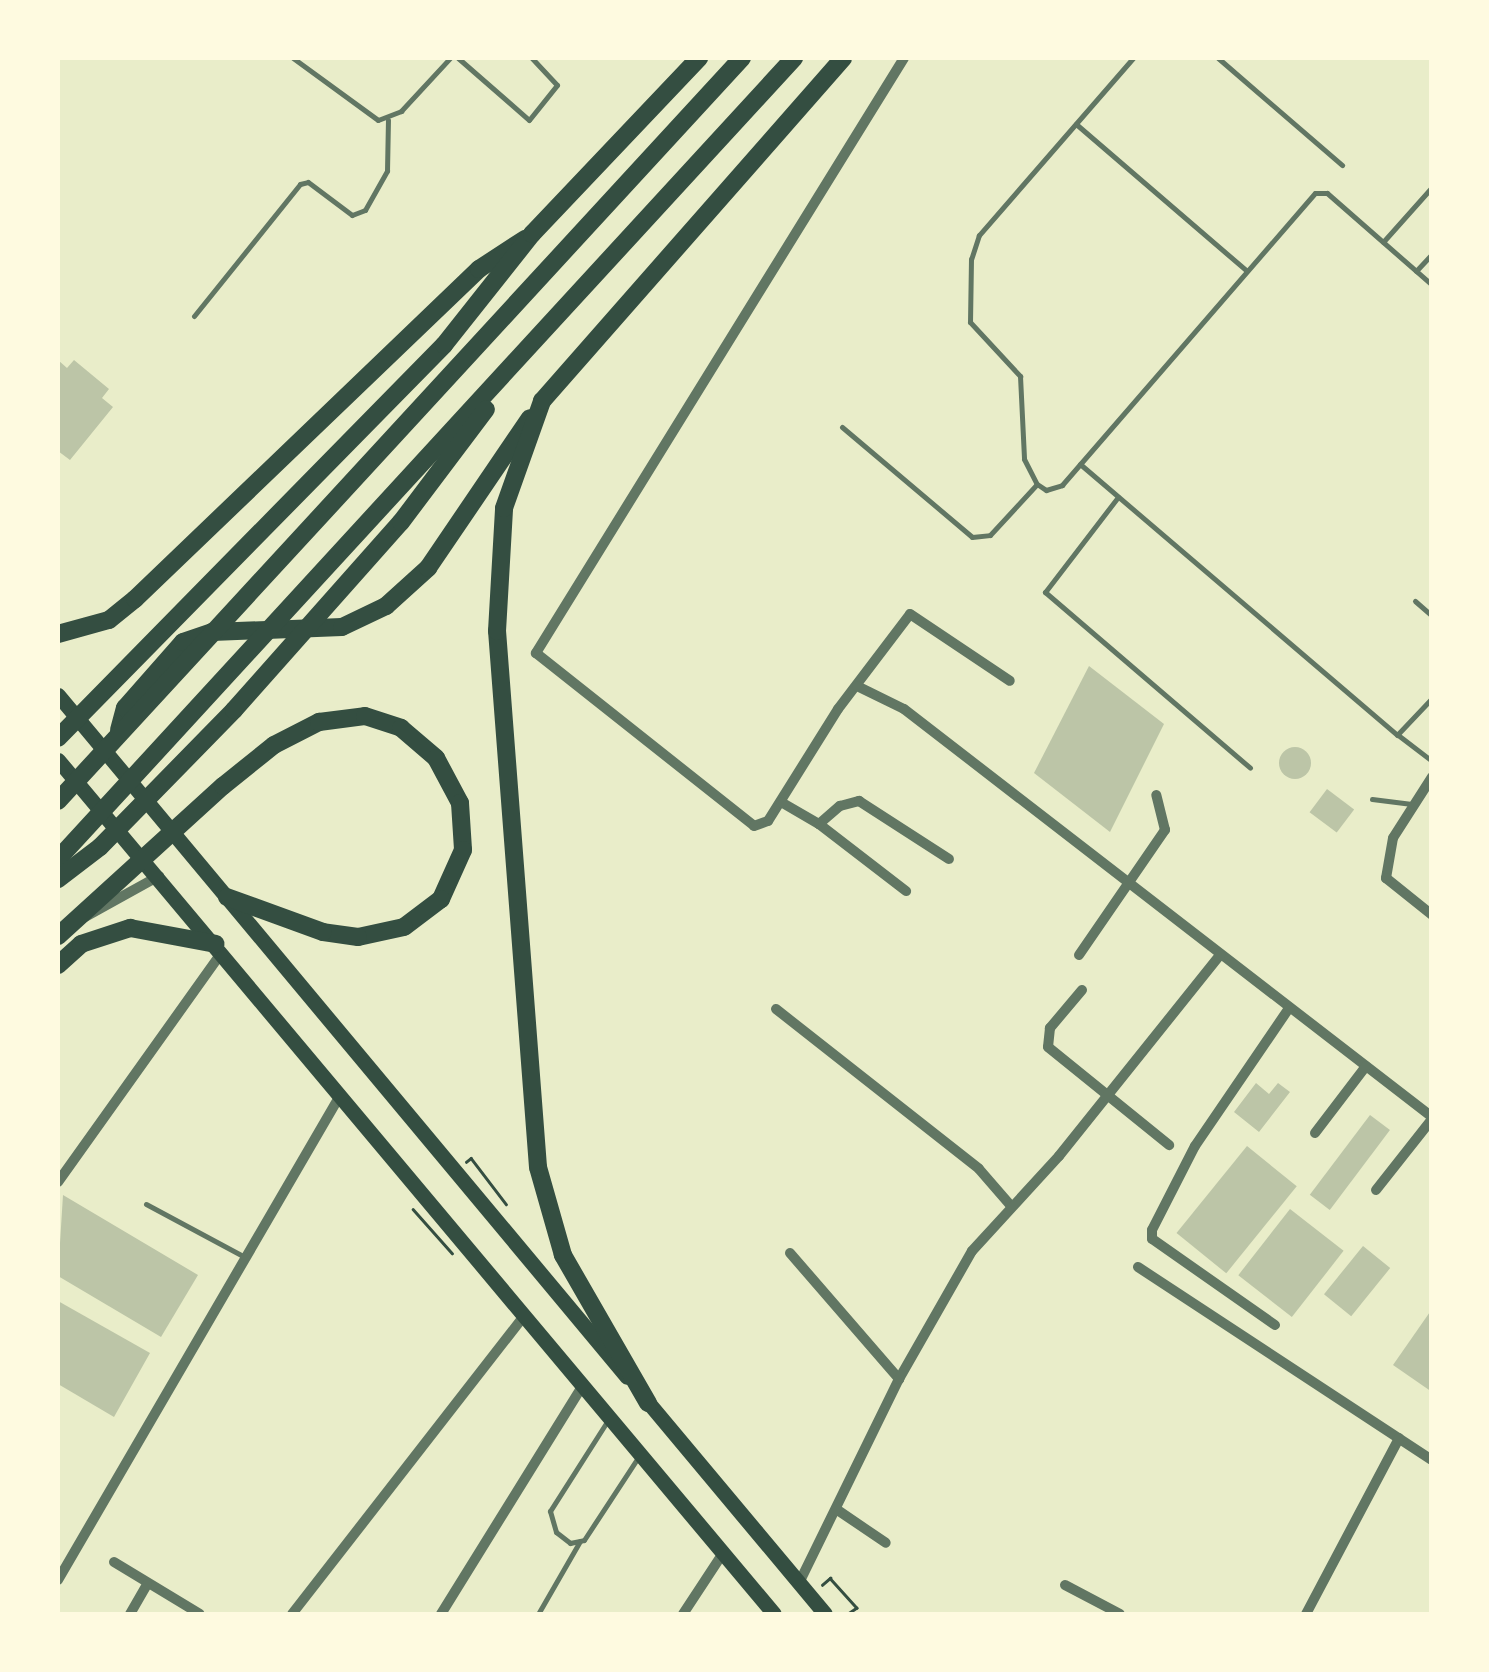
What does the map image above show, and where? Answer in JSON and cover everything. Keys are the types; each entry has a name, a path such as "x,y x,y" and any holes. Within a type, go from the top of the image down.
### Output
{"highway":[{"path":"58,738 496,288 532,234 700,58"},
{"path":"58,801 742,58"},
{"path":"58,859 794,58"},
{"path":"111,760 125,708 183,642 212,632 342,627 386,606 428,568 542,401 843,58"},
{"path":"58,634 109,620 136,599 479,269 532,234"},
{"path":"58,879 165,783 350,582 517,363"},
{"path":"542,401 504,508 496,631 538,1167 563,1255 648,1403"},
{"path":"58,936 274,745 320,722 365,716 401,728 436,758 460,803 463,850 442,899 404,927 358,937 323,932 227,898"},
{"path":"58,965 81,944 130,928 219,948"}],"main road":[{"path":"58,696 825,1614"},
{"path":"58,760 774,1614"}],"street":[{"path":"904,58 536,653 754,826 768,821 910,614 1010,681"},
{"path":"858,686 895,702 1432,1118 1376,1190"},
{"path":"1432,776 1412,804 1387,854 1386,878 1432,915"},
{"path":"1079,955 1132,886 1165,830 1156,795"},
{"path":"820,824 840,806 859,801 949,859"},
{"path":"781,802 820,824 906,891"},
{"path":"58,925 99,914 159,876"},
{"path":"58,1182 219,948"},
{"path":"799,1583 898,1379 972,1252 1108,1094 1220,954"},
{"path":"1082,990 1045,1040 1169,1145"},
{"path":"1275,1325 1152,1239 1152,1230 1195,1146 1289,1008"},
{"path":"776,1009 979,1169 1011,1206"},
{"path":"1314,1133 1366,1066"},
{"path":"58,1580 341,1094"},
{"path":"790,1253 898,1379"},
{"path":"1138,1267 1432,1460"},
{"path":"292,1614 524,1315"},
{"path":"441,1614 583,1385"},
{"path":"1306,1614 1399,1438"},
{"path":"836,1509 886,1543"},
{"path":"683,1614 723,1553"},
{"path":"114,1562 200,1614"},
{"path":"130,1614 148,1584"},
{"path":"1065,1585 1120,1614"}],"lane":[{"path":"293,58 378,120 388,120 454,58 528,120 557,85 532,58"},
{"path":"1133,58 979,235 970,260 970,322 1020,376 1024,459 1036,484 1055,490 1319,191 1432,285"},
{"path":"1218,58 1342,165"},
{"path":"194,316 300,184 308,182 352,215 365,210 387,172 388,120"},
{"path":"1076,124 1248,271"},
{"path":"1383,242 1432,186"},
{"path":"1416,272 1432,254"},
{"path":"842,427 972,536 990,535 1036,484"},
{"path":"1080,464 1432,761"},
{"path":"1118,497 1045,592 1250,768"},
{"path":"1415,602 1432,616"},
{"path":"1398,735 1432,698"},
{"path":"1372,799 1412,804"},
{"path":"146,1204 246,1258"},
{"path":"580,1541 570,1543 556,1532 550,1511 610,1417"},
{"path":"538,1614 580,1541 640,1454"}],"path":[{"path":"476,1190 488,1179"},
{"path":"426,1232 439,1221"},
{"path":"830,1578 857,1608 848,1614"}],"building":[{"path":"58,360 67,368 74,360 109,389 102,398 113,407 70,460 58,451"},
{"path":"1089,666 1164,724 1110,832 1034,773"},
{"path":"1295,747 1306,752 1311,763 1306,774 1295,779 1284,774 1279,763 1284,752"},
{"path":"1327,789 1354,809 1337,833 1310,812"},
{"path":"1256,1083 1269,1094 1278,1083 1290,1092 1259,1132 1234,1112"},
{"path":"1370,1115 1390,1130 1330,1210 1310,1195"},
{"path":"1247,1146 1297,1186 1226,1273 1177,1233"},
{"path":"63,1195 198,1275 161,1337 58,1276"},
{"path":"1290,1209 1344,1251 1292,1317 1238,1275"},
{"path":"1363,1246 1390,1268 1351,1316 1324,1294"},
{"path":"58,1301 150,1353 114,1417 58,1384"},
{"path":"1432,1309 1432,1392 1393,1365"}]}
